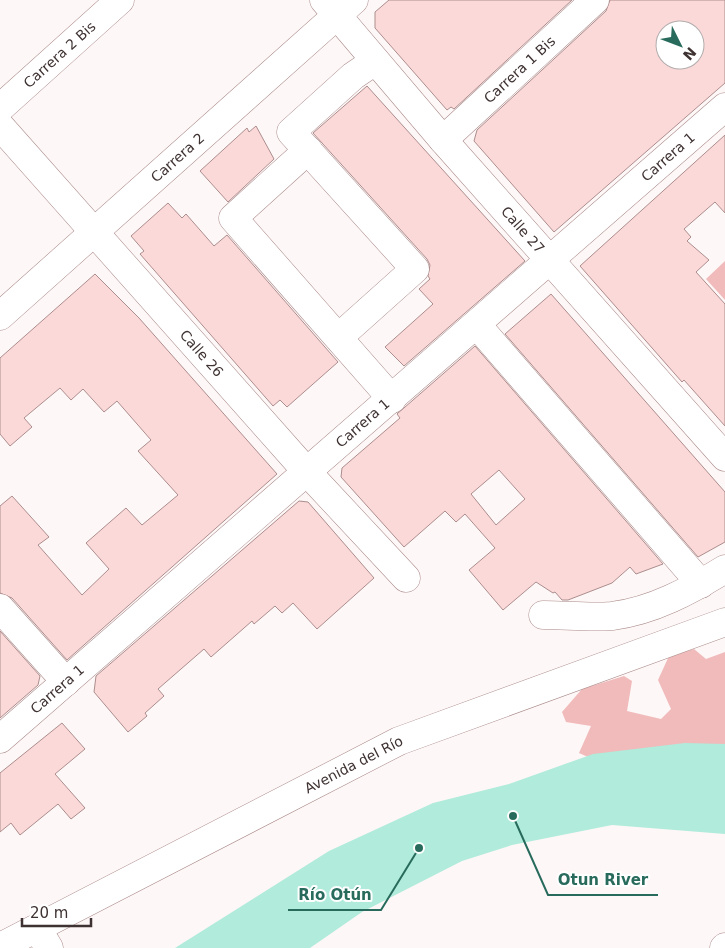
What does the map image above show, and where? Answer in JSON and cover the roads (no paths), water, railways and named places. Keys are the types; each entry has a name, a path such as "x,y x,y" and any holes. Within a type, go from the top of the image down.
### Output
{"street":[{"name":"Carrera 2 Bis","path":"0,108 120,0"},
{"name":"Carrera 1 Bis","path":"443,140 595,0"},
{"name":"Calle 27","path":"338,5 375,61 725,457"},
{"name":"Carrera 2","path":"0,316 95,233 338,5"},
{"path":"339,337 415,269 291,132 353,76 375,61"},
{"name":"Carrera 1","path":"0,740 725,107"},
{"name":"Calle 26","path":"0,126 308,473 406,578"},
{"path":"308,150 233,218 392,399"},
{"path":"477,325 701,584"},
{"path":"543,615 612,616 655,606 701,584 725,569"},
{"path":"0,608 66,682"},
{"name":"Avenida del Río","path":"0,947 43,938 399,741 725,622"}],"place":[{"name":"Otun River","path":"513,816"},
{"name":"Río Otún","path":"419,848"}]}
